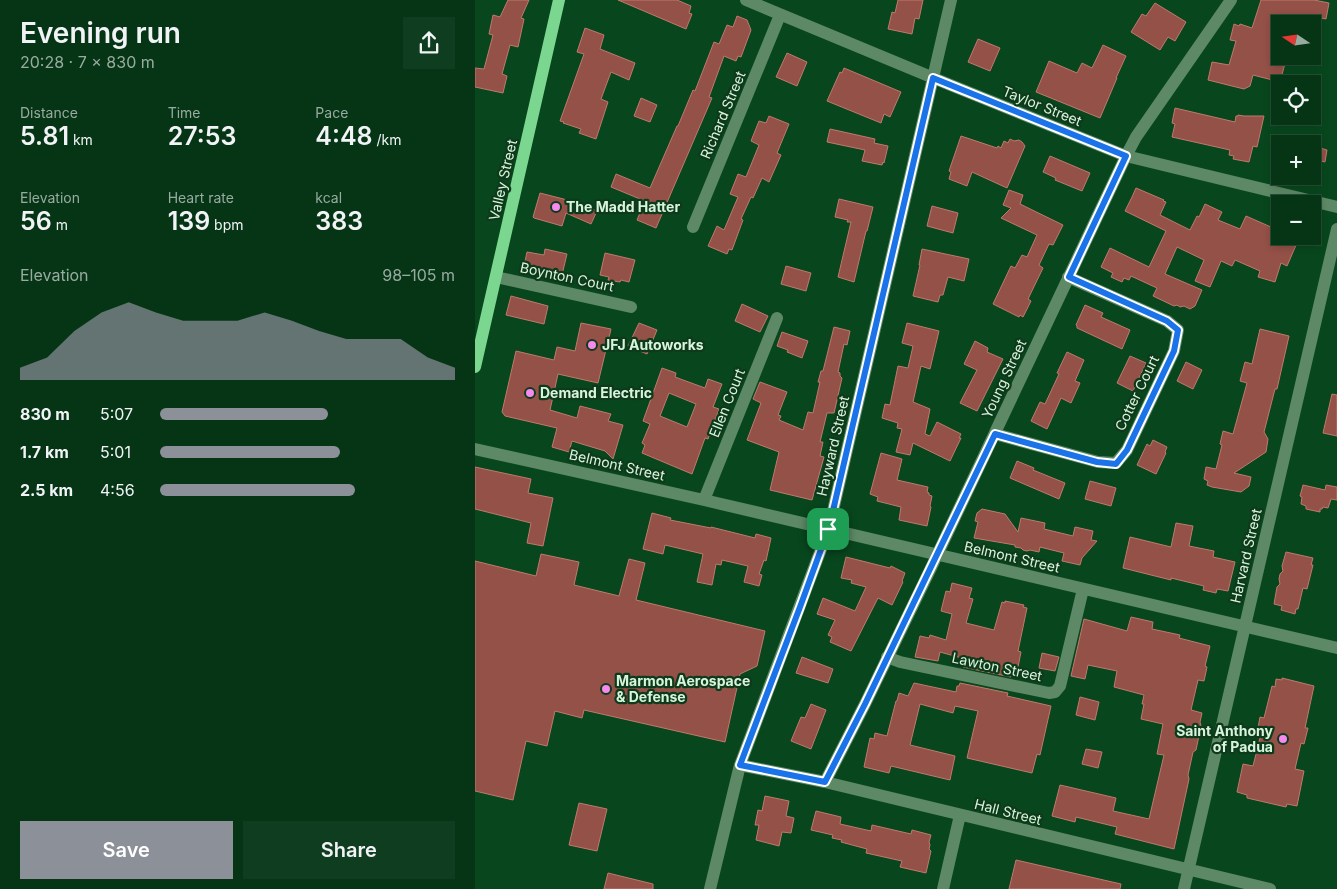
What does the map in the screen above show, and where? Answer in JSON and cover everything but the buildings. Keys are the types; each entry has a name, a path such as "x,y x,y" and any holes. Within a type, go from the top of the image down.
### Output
{"main road":[{"name":"Valley Street","path":"475,367 559,0"}],"street":[{"name":"Taylor Street","path":"746,0 1126,156 1337,207"},
{"name":"Hayward Street","path":"710,889 740,765 828,529 951,0"},
{"name":"Young Street","path":"825,782 937,555 1126,156 1136,137 1231,0"},
{"name":"Richard Street","path":"693,227 780,15"},
{"name":"Harvard Street","path":"1184,889 1337,229"},
{"name":"Boynton Court","path":"496,277 631,307"},
{"name":"Cotter Court","path":"995,434 1097,462 1116,464 1127,450 1174,351 1178,330 1167,321 1069,277"},
{"name":"Ellen Court","path":"704,500 777,318"},
{"name":"Belmont Street","path":"475,449 704,500 1337,648"},
{"name":"Lawton Street","path":"887,657 900,662 1049,693 1055,692 1060,686 1083,589"},
{"name":"Hall Street","path":"740,765 825,782 1270,889"},
{"path":"943,889 960,815"}],"place":[{"name":"The Madd Hatter","path":"556,207"},
{"name":"JFJ Autoworks","path":"592,345"},
{"name":"Demand Electric","path":"530,393"},
{"name":"Marmon Aerospace & Defense","path":"606,689"},
{"name":"Saint Anthony of Padua","path":"1283,739"}],"route":[{"path":"933,78 1126,156 1069,277 1167,321 1178,330 1174,351 1127,450 1116,464 1097,462 995,434 865,704 825,782 740,765 828,529 933,78"}]}
